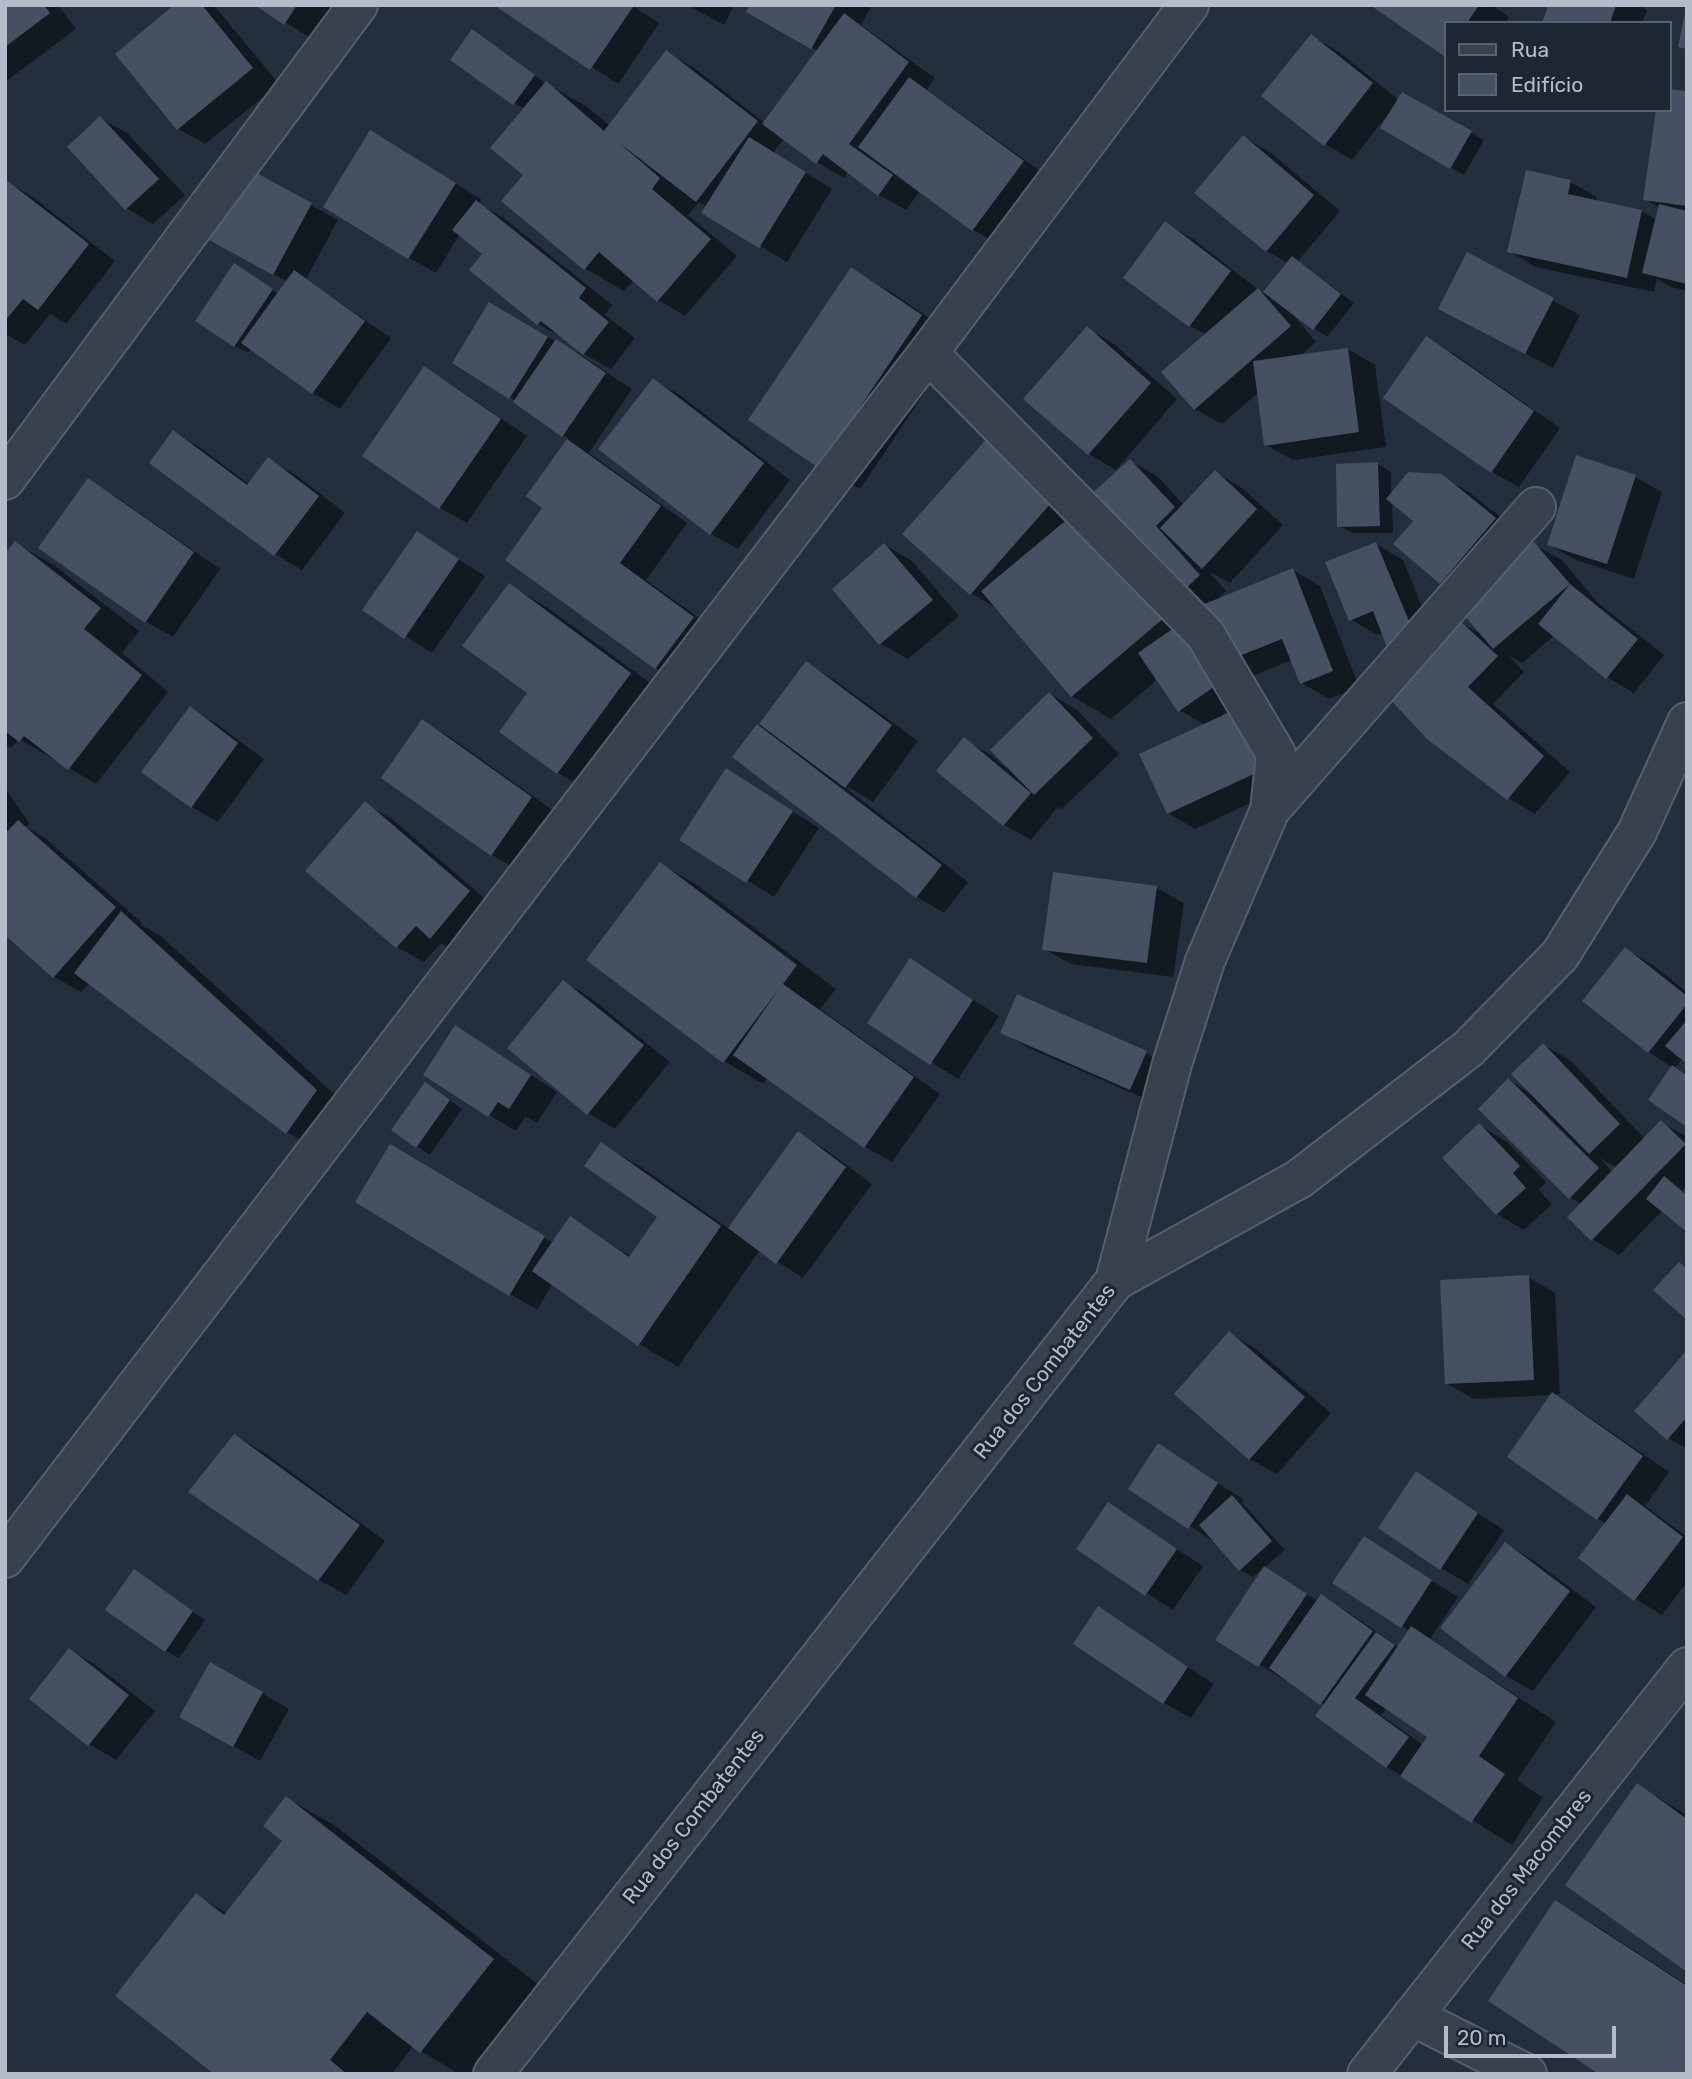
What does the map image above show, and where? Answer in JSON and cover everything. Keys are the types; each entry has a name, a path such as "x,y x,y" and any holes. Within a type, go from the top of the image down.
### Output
{"street":[{"path":"5,480 358,5"},
{"path":"5,1558 928,353 1189,5"},
{"path":"928,353 1205,634 1276,754 1270,810 1206,961 1190,1008 1115,1281"},
{"path":"1270,810 1536,507"},
{"name":"Rua dos Combatentes","path":"493,2074 1115,1281 1299,1180 1468,1049 1560,955 1637,831 1687,722"},
{"name":"Rua dos Macombres","path":"1367,2074 1687,1667"},
{"path":"1412,2016 1527,2074"}],"building":[{"path":"5,5 44,5 50,13 5,47"},
{"path":"174,5 202,5 253,68 177,130 115,54"},
{"path":"255,5 297,5 284,25"},
{"path":"494,5 631,5 633,7 590,70"},
{"path":"750,5 836,5 811,49 746,12"},
{"path":"1370,5 1479,5 1468,21 1444,21 1444,56"},
{"path":"1548,5 1616,5 1611,21 1543,21"},
{"path":"1687,8 1687,49 1678,47"},
{"path":"844,13 909,62 849,144 893,175 878,196 823,154 816,164 762,124"},
{"path":"472,29 535,75 513,105 450,60"},
{"path":"1311,34 1373,83 1324,146 1261,96"},
{"path":"666,50 758,121 696,202 618,142 660,178 652,189 711,239 657,302 599,252 584,270 501,201 523,175 490,148 546,81 604,131"},
{"path":"909,77 1024,161 972,231 858,147"},
{"path":"1671,89 1687,91 1687,206 1643,200 1656,112 1671,112"},
{"path":"1402,92 1472,131 1450,169 1380,128"},
{"path":"100,116 159,179 125,210 67,147"},
{"path":"370,130 456,183 408,259 323,207"},
{"path":"1243,135 1314,195 1266,252 1194,193"},
{"path":"749,137 806,172 759,248 701,213"},
{"path":"249,169 312,203 273,275 209,240"},
{"path":"1526,170 1571,180 1568,194 1642,210 1627,278 1507,252"},
{"path":"5,179 89,244 38,310 23,299 5,321"},
{"path":"476,200 586,288 579,298 609,322 583,355 541,321 537,325 469,270 482,254 452,230"},
{"path":"1659,204 1687,211 1687,284 1642,273"},
{"path":"1165,221 1231,271 1189,327 1123,278"},
{"path":"1467,252 1554,298 1525,354 1438,309"},
{"path":"1292,256 1341,294 1313,330 1263,292"},
{"path":"234,263 273,289 234,347 195,321"},
{"path":"851,267 922,315 819,468 748,420"},
{"path":"294,270 365,321 312,394 241,343"},
{"path":"1258,288 1291,326 1194,410 1161,372"},
{"path":"489,302 548,337 509,399 452,363"},
{"path":"1087,326 1151,383 1088,455 1023,399"},
{"path":"1426,336 1534,411 1491,473 1383,398"},
{"path":"556,339 606,373 562,437 513,402"},
{"path":"1348,348 1359,432 1264,446 1253,361"},
{"path":"424,366 501,419 439,509 362,456"},
{"path":"653,378 764,463 710,535 598,449"},
{"path":"173,430 247,485 268,457 319,496 274,556 149,463"},
{"path":"991,434 1059,494 970,595 902,534"},
{"path":"567,439 661,506 620,563 694,617 655,669 505,560 542,508 526,496"},
{"path":"1576,455 1636,475 1607,564 1547,545"},
{"path":"1130,459 1175,507 1156,526 1200,575 1178,596 1087,498"},
{"path":"1378,462 1380,526 1337,527 1336,464"},
{"path":"1215,470 1257,509 1202,569 1160,528"},
{"path":"1408,472 1442,474 1496,518 1440,584 1393,544 1413,521 1386,499"},
{"path":"88,478 194,552 145,623 38,548"},
{"path":"1076,512 1165,617 1071,697 981,591"},
{"path":"417,531 459,559 404,639 362,610"},
{"path":"15,541 101,608 84,629 142,675 68,770 24,736 19,742 5,731 5,554"},
{"path":"1376,542 1414,633 1386,645 1373,611 1349,621 1325,562"},
{"path":"1534,542 1570,584 1493,649 1458,608"},
{"path":"884,543 933,600 879,645 832,589"},
{"path":"1293,568 1333,671 1300,684 1282,639 1224,662 1202,605"},
{"path":"509,583 631,673 557,774 499,732 527,693 462,646"},
{"path":"1570,584 1638,639 1606,679 1538,624"},
{"path":"1458,619 1498,656 1468,687 1544,756 1507,800 1427,739 1386,695"},
{"path":"1185,620 1225,679 1178,712 1138,653"},
{"path":"806,661 892,725 845,788 759,724"},
{"path":"1049,692 1093,738 1034,795 990,750"},
{"path":"190,706 238,743 191,808 141,772"},
{"path":"1241,707 1269,767 1167,814 1139,754"},
{"path":"422,719 532,797 491,856 381,778"},
{"path":"757,724 942,865 916,898 732,757"},
{"path":"964,737 1031,793 1003,826 936,771"},
{"path":"726,768 793,811 746,883 679,840"},
{"path":"365,801 470,891 430,939 416,926 396,948 305,871"},
{"path":"18,820 116,907 53,978 5,935 5,834"},
{"path":"660,862 797,965 783,984 914,1077 864,1148 733,1055 779,989 723,1063 586,960"},
{"path":"1053,872 1157,886 1147,963 1042,950"},
{"path":"121,911 317,1090 286,1134 74,973"},
{"path":"1625,947 1687,996 1687,1004 1648,1053 1582,1001"},
{"path":"910,958 973,1000 930,1065 867,1023"},
{"path":"563,980 644,1045 587,1115 507,1048"},
{"path":"1017,994 1147,1051 1130,1090 1000,1033"},
{"path":"1687,1020 1687,1064 1665,1046"},
{"path":"455,1025 531,1075 509,1109 498,1102 488,1117 423,1075"},
{"path":"1543,1043 1620,1124 1589,1154 1511,1074"},
{"path":"1672,1065 1687,1076 1687,1127 1648,1100"},
{"path":"1508,1078 1599,1168 1569,1199 1478,1109"},
{"path":"425,1082 450,1100 416,1148 391,1130"},
{"path":"1661,1120 1686,1144 1591,1241 1567,1217"},
{"path":"1479,1123 1520,1166 1513,1173 1526,1188 1496,1215 1442,1158"},
{"path":"798,1131 846,1167 776,1264 728,1228"},
{"path":"601,1142 721,1226 638,1346 532,1271 570,1216 629,1257 657,1217 584,1166"},
{"path":"390,1144 545,1236 509,1296 355,1202"},
{"path":"1664,1176 1687,1195 1687,1232 1646,1199"},
{"path":"1679,1262 1687,1269 1687,1320 1653,1290"},
{"path":"1529,1275 1534,1380 1445,1384 1440,1280"},
{"path":"1229,1331 1305,1397 1249,1460 1174,1394"},
{"path":"1687,1350 1687,1417 1667,1440 1634,1411"},
{"path":"1552,1392 1643,1456 1597,1520 1507,1457"},
{"path":"234,1434 360,1525 318,1581 188,1492"},
{"path":"1158,1443 1218,1483 1188,1529 1128,1489"},
{"path":"1416,1471 1478,1513 1440,1570 1378,1528"},
{"path":"1627,1494 1683,1537 1634,1601 1578,1558"},
{"path":"1232,1495 1272,1541 1239,1571 1199,1525"},
{"path":"1108,1502 1177,1549 1145,1596 1076,1549"},
{"path":"1364,1536 1432,1580 1401,1628 1332,1583"},
{"path":"1505,1542 1570,1591 1505,1677 1440,1628"},
{"path":"1264,1566 1307,1594 1258,1667 1215,1640"},
{"path":"134,1569 193,1611 165,1652 105,1610"},
{"path":"1321,1594 1373,1631 1320,1705 1269,1668"},
{"path":"1098,1606 1188,1667 1163,1704 1073,1644"},
{"path":"1411,1626 1518,1698 1479,1756 1505,1774 1471,1823 1400,1776 1427,1737 1365,1695"},
{"path":"1376,1632 1395,1645 1355,1698 1409,1737 1386,1768 1315,1716"},
{"path":"69,1648 129,1695 88,1746 29,1699"},
{"path":"210,1662 263,1692 233,1747 179,1717"},
{"path":"1637,1783 1687,1819 1687,1972 1565,1885"},
{"path":"286,1796 494,1959 420,2053 367,2012 330,2060 347,2074 214,2074 115,1996 196,1893 224,1915 282,1841 263,1826"},
{"path":"1555,1900 1687,1986 1687,2074 1599,2074 1488,2001"}]}
